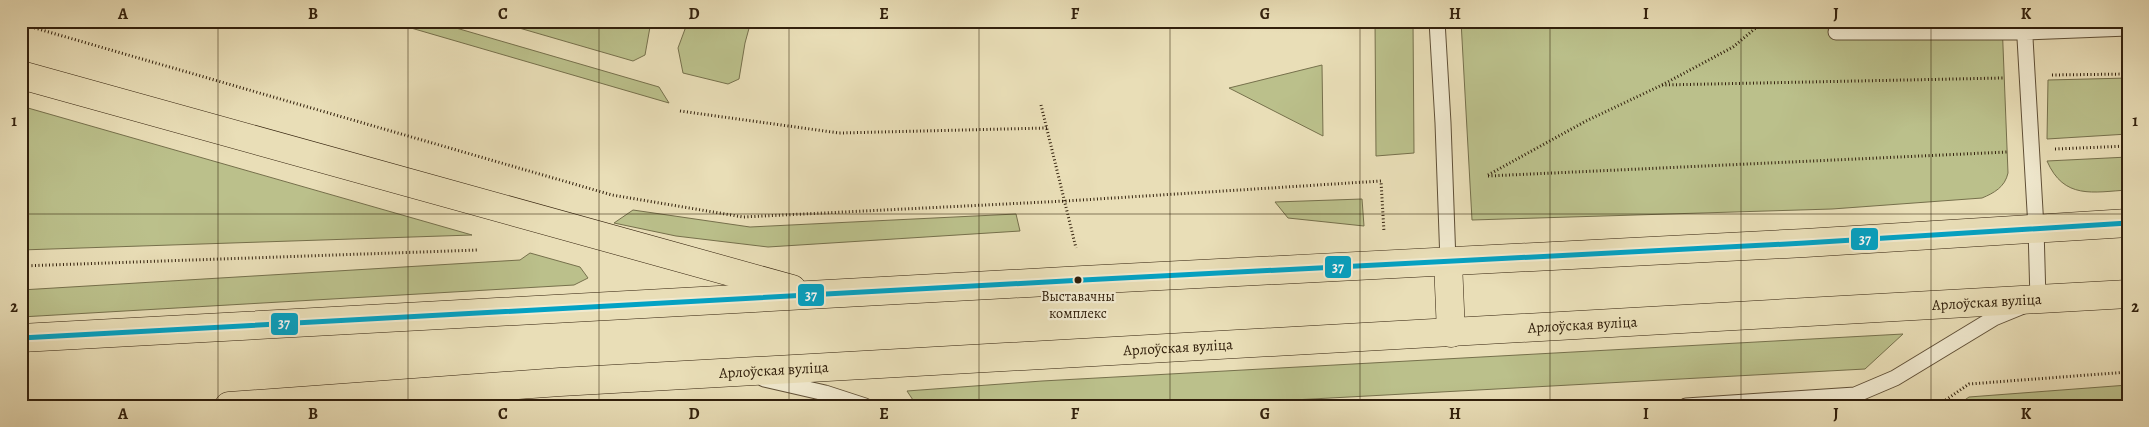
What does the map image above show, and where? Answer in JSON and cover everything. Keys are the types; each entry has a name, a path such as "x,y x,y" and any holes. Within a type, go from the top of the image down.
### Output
{"main road":[{"path":"21,75 813,295"},
{"path":"21,338 1786,244 2128,223"},
{"path":"1448,262 1451,333"},
{"name":"Арлоўская вуліца","path":"229,406 560,382 2128,294"},
{"path":"499,406 560,382"}],"lane":[{"path":"1437,21 1448,262"},
{"path":"1686,406 1856,400 1994,318 2038,300 2025,27"},
{"path":"1836,32 2025,27 2128,28"},
{"path":"733,372 825,393 865,406"}],"path":[{"path":"1764,21 1733,46 1662,85 1586,121 1488,176 2128,146"},
{"path":"21,24 612,195 742,217 1066,201 1381,181 1384,232"},
{"path":"1662,85 1971,80 2088,73 2128,74"},
{"path":"1041,105 1066,201 1083,280"},
{"path":"680,111 839,134 1047,128"},
{"path":"21,266 478,250"},
{"path":"1937,406 1969,384 2128,372"}],"green space":[{"path":"387,21 432,21 659,87 669,103"},
{"path":"495,21 655,21 650,27 645,55 633,61"},
{"path":"688,21 751,21 739,79 728,84 683,73 678,48"},
{"path":"1375,21 1413,21 1414,153 1376,156"},
{"path":"1461,21 2002,21 2007,178 1998,189 1982,198 1832,209 1472,220"},
{"path":"1322,65 1323,136 1229,88"},
{"path":"2128,78 2128,134 2047,139 2048,80"},
{"path":"21,106 472,235 21,250"},
{"path":"2128,157 2128,190 2103,192 2081,191 2071,188 2054,174 2047,161"},
{"path":"1362,199 1364,226 1288,218 1275,202"},
{"path":"633,210 750,227 1016,214 1020,231 768,247 676,236 614,223"},
{"path":"530,253 580,267 588,278 574,285 21,317 21,290 520,260"},
{"path":"1903,334 1865,369 1183,406 917,406 907,391 1042,381"},
{"path":"2128,385 2128,406 1956,406 1969,397"}],"transit line":[{"name":"37","path":"21,338 1805,243 2128,223"}],"place":[{"name":"Выставачны комплекс","path":"1078,280"}]}
